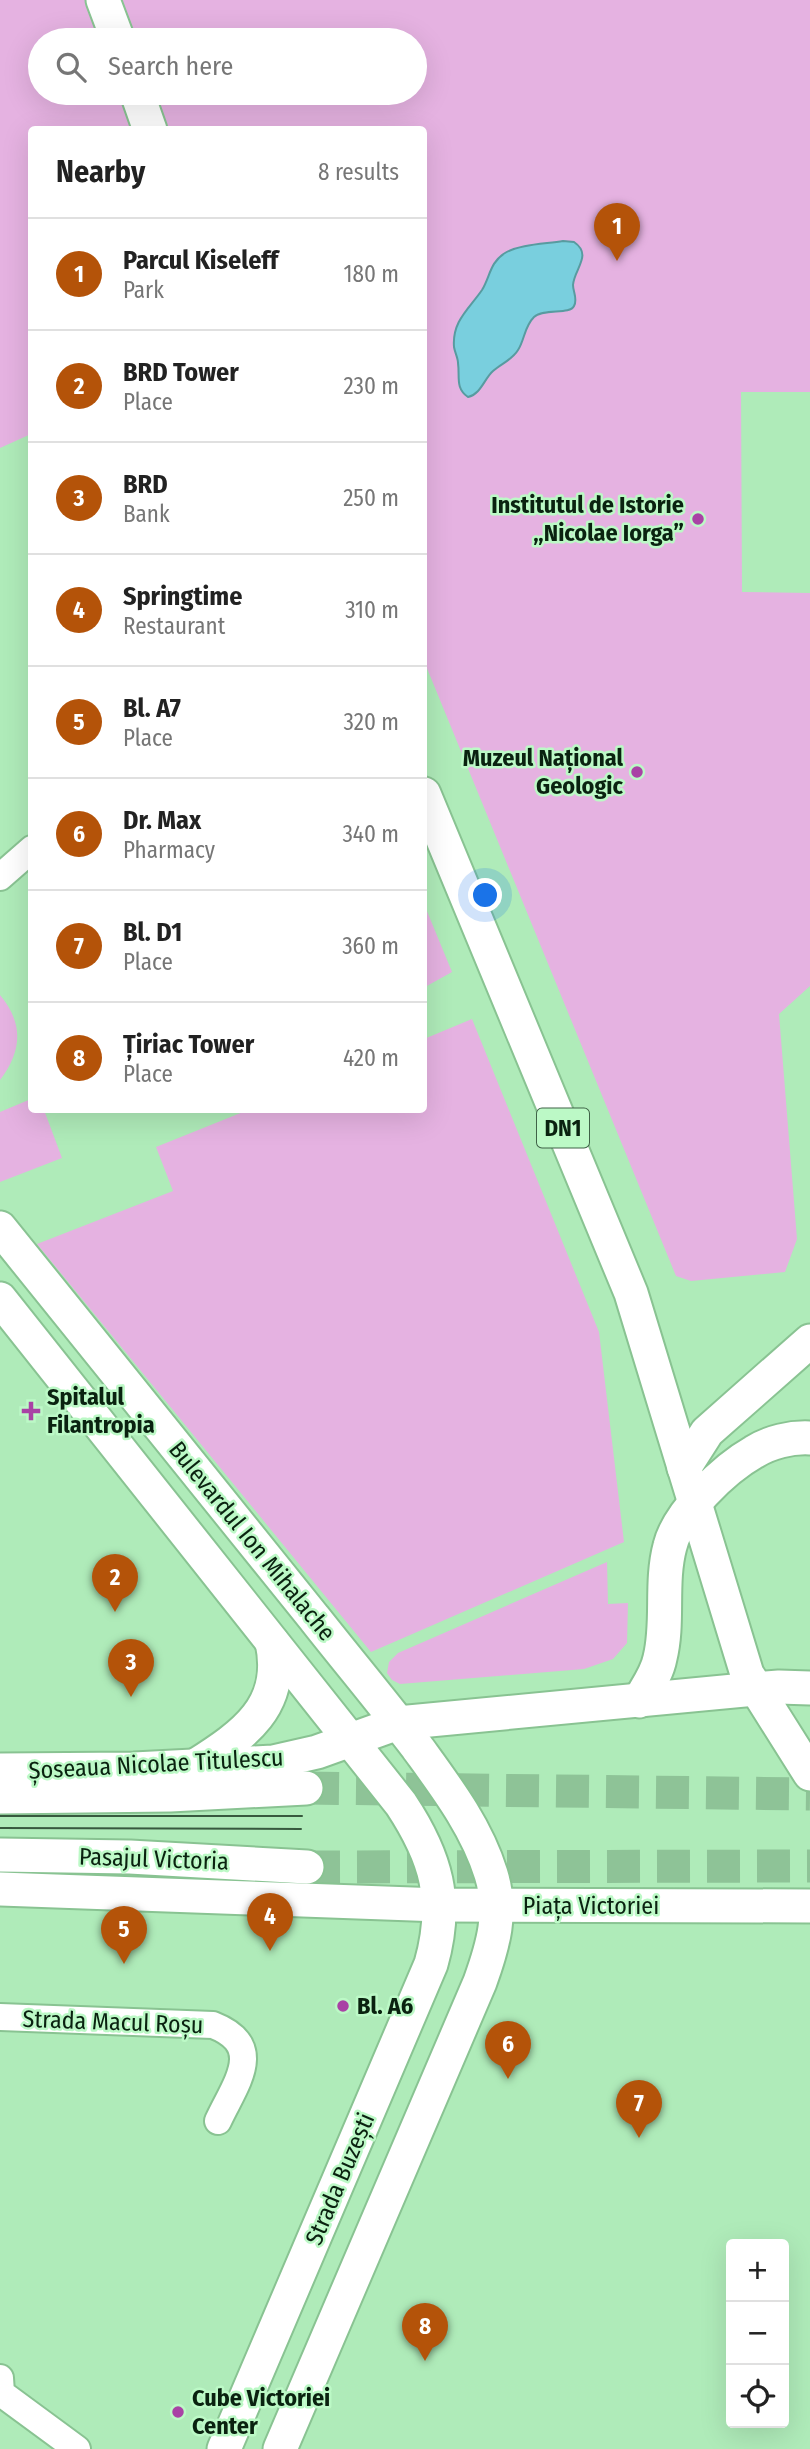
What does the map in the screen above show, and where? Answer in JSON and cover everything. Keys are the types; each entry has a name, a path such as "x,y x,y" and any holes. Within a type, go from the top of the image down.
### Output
{"main road":[{"path":"103,0 114,28"},
{"path":"141,105 149,126"},
{"name":"DN1","path":"427,801 631,1293 742,1659 755,1689 810,1774"},
{"name":"Bulevardul Ion Mihalache","path":"0,1228 398,1723"},
{"name":"Bulevardul Ion Mihalache","path":"0,1299 350,1739"},
{"path":"684,1468 707,1432 810,1341"},
{"path":"639,1701 653,1677 662,1652 670,1546 682,1519 721,1478 753,1452 771,1444 810,1438"},
{"path":"195,1766 231,1742 260,1715 274,1684 276,1658 272,1642"},
{"path":"440,1905 436,1875 425,1843 401,1804 350,1739 398,1723 755,1689 810,1688"},
{"name":"Piața Victoriei","path":"398,1723 445,1785 469,1824 492,1876 498,1906 810,1906"},
{"name":"Șoseaua Nicolae Titulescu","path":"0,1770 273,1762 295,1758 350,1739"},
{"path":"0,1797 170,1795 306,1788"},
{"name":"Pasajul Victoria","path":"0,1855 130,1857 307,1867"},
{"path":"0,1889 498,1906 494,1937 480,1982 281,2449"},
{"name":"Strada Buzești","path":"224,2449 426,1975 438,1936 440,1905"}],"street":[{"path":"0,877 28,852"},
{"name":"Strada Macul Roșu","path":"0,2017 213,2025 226,2030 237,2039 243,2051 243,2066 218,2121"},
{"path":"0,2388 78,2449"}],"shaded area":[{"path":"0,0 810,0 810,392 741,392 742,592 810,593 810,986 779,1014 797,1239 785,1272 691,1281 676,1276 427,668 427,126 28,126 28,435 0,448"},
{"path":"427,911 452,972 427,986"},
{"path":"0,995 13,1016 17,1038 13,1059 0,1080"},
{"path":"472,1019 599,1332 624,1542 371,1652 37,1244 173,1191 156,1147 241,1113 427,1113 427,1038"},
{"path":"28,1100 28,1113 45,1113 62,1158 0,1182 0,1112"},
{"path":"607,1562 608,1604 628,1603 627,1643 613,1659 584,1669 400,1684 392,1680 387,1673 389,1662 398,1653"}],"water":[{"path":"563,241 574,242 582,252 573,285 574,306 572,309 538,314 534,317 516,353 493,371 476,393 468,397 460,386 454,338 462,316 482,290 493,265 505,253 518,248"}],"tunnel":[{"path":"306,1788 810,1794"},
{"path":"307,1867 810,1866"}],"tram line":[{"path":"0,1816 302,1816"},
{"path":"0,1828 301,1829"}],"place":[{"name":"Parcul Kiseleff","path":"617,261"},
{"name":"Institutul de Istorie „Nicolae Iorga”","path":"698,519"},
{"name":"Muzeul Național Geologic","path":"637,772"},
{"name":"Spitalul Filantropia","path":"31,1411"},
{"name":"BRD Tower","path":"115,1612"},
{"name":"BRD","path":"131,1697"},
{"name":"Springtime","path":"270,1951"},
{"name":"Bl. A7","path":"124,1964"},
{"name":"Bl. A6","path":"343,2006"},
{"name":"Dr. Max","path":"508,2079"},
{"name":"Bl. D1","path":"639,2138"},
{"name":"Țiriac Tower","path":"425,2361"},
{"name":"Cube Victoriei Center","path":"178,2412"}]}
